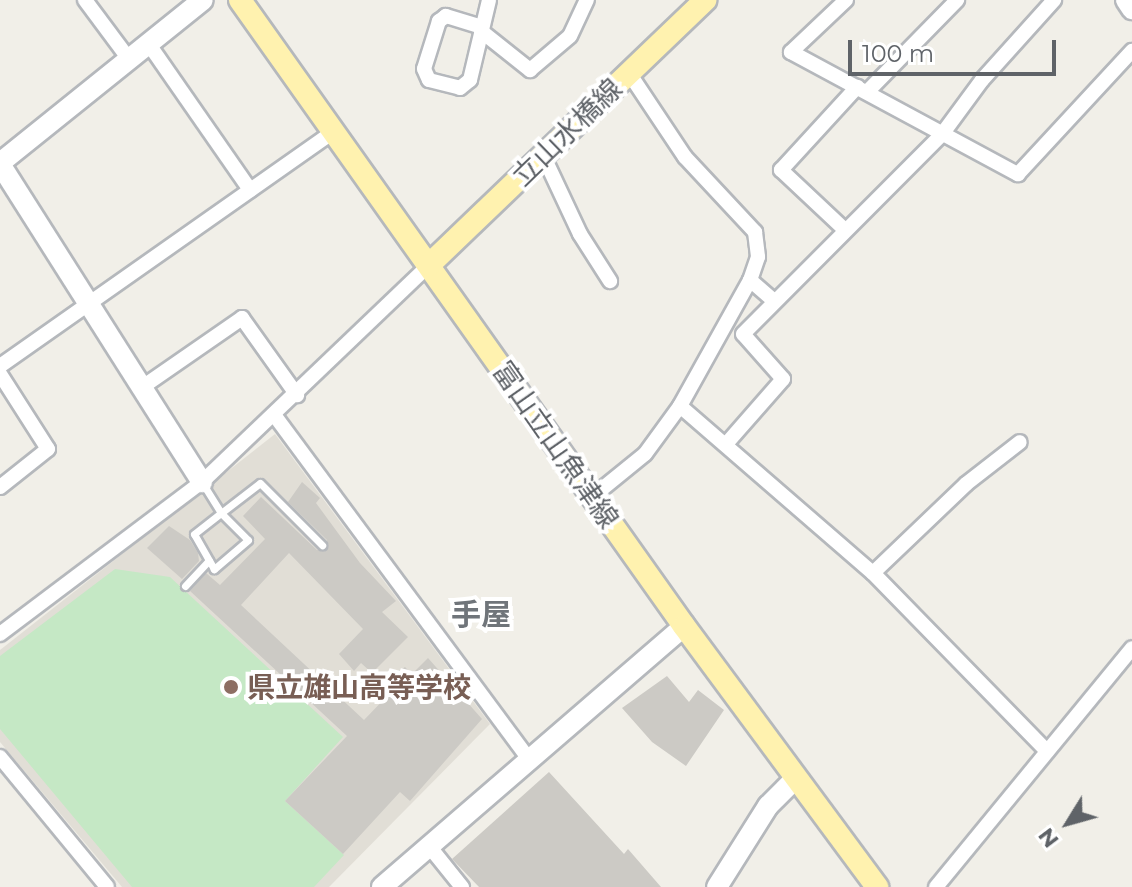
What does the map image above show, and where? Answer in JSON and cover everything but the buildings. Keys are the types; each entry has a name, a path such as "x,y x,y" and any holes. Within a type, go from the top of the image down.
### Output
{"main road":[{"name":"富山立山魚津線","path":"240,0 684,626 877,887"},
{"name":"立山水橋線","path":"429,265 705,0"}],"street":[{"path":"85,0 129,59"},
{"path":"202,482 0,164 203,0"},
{"path":"489,0 481,29 470,80 460,88 429,80 424,69 439,21 446,16 481,29 530,70 570,36 582,3"},
{"path":"846,0 791,52 1018,174 1132,51"},
{"path":"845,230 781,170 957,0"},
{"path":"727,443 783,379 743,334 943,133 982,80 1054,0"},
{"path":"1126,0 1132,9"},
{"path":"148,43 250,190"},
{"path":"592,497 645,454 680,406 750,280 758,257 755,232 685,157 629,73"},
{"path":"0,366 333,132"},
{"path":"543,155 580,234 610,281"},
{"path":"0,634 202,482 297,395 429,265"},
{"path":"750,280 774,301"},
{"path":"141,388 242,318 297,395"},
{"path":"0,374 48,449 0,487"},
{"path":"680,406 727,443 873,573 1047,751"},
{"path":"275,416 530,760"},
{"path":"873,573 966,484 1020,442"},
{"path":"382,887 684,626"},
{"path":"936,887 1132,648"},
{"path":"0,757 107,887"},
{"path":"717,887 768,806 795,779"},
{"path":"429,846 462,887"}],"lane":[{"path":"202,482 221,513 248,540 214,569 194,534 221,513 260,483 322,545"},
{"path":"185,586 209,560"}],"shaded area":[{"name":"県立雄山高等学校","path":"275,434 490,724 329,887 122,887 0,742 0,650"}],"green space":[{"path":"115,569 170,577 343,737 285,801 344,855 314,887 132,887 0,729 0,656"}],"place":[{"name":"県立雄山高等学校","path":"231,687"}],"district":[{"name":"手屋","path":"481,615"}]}
